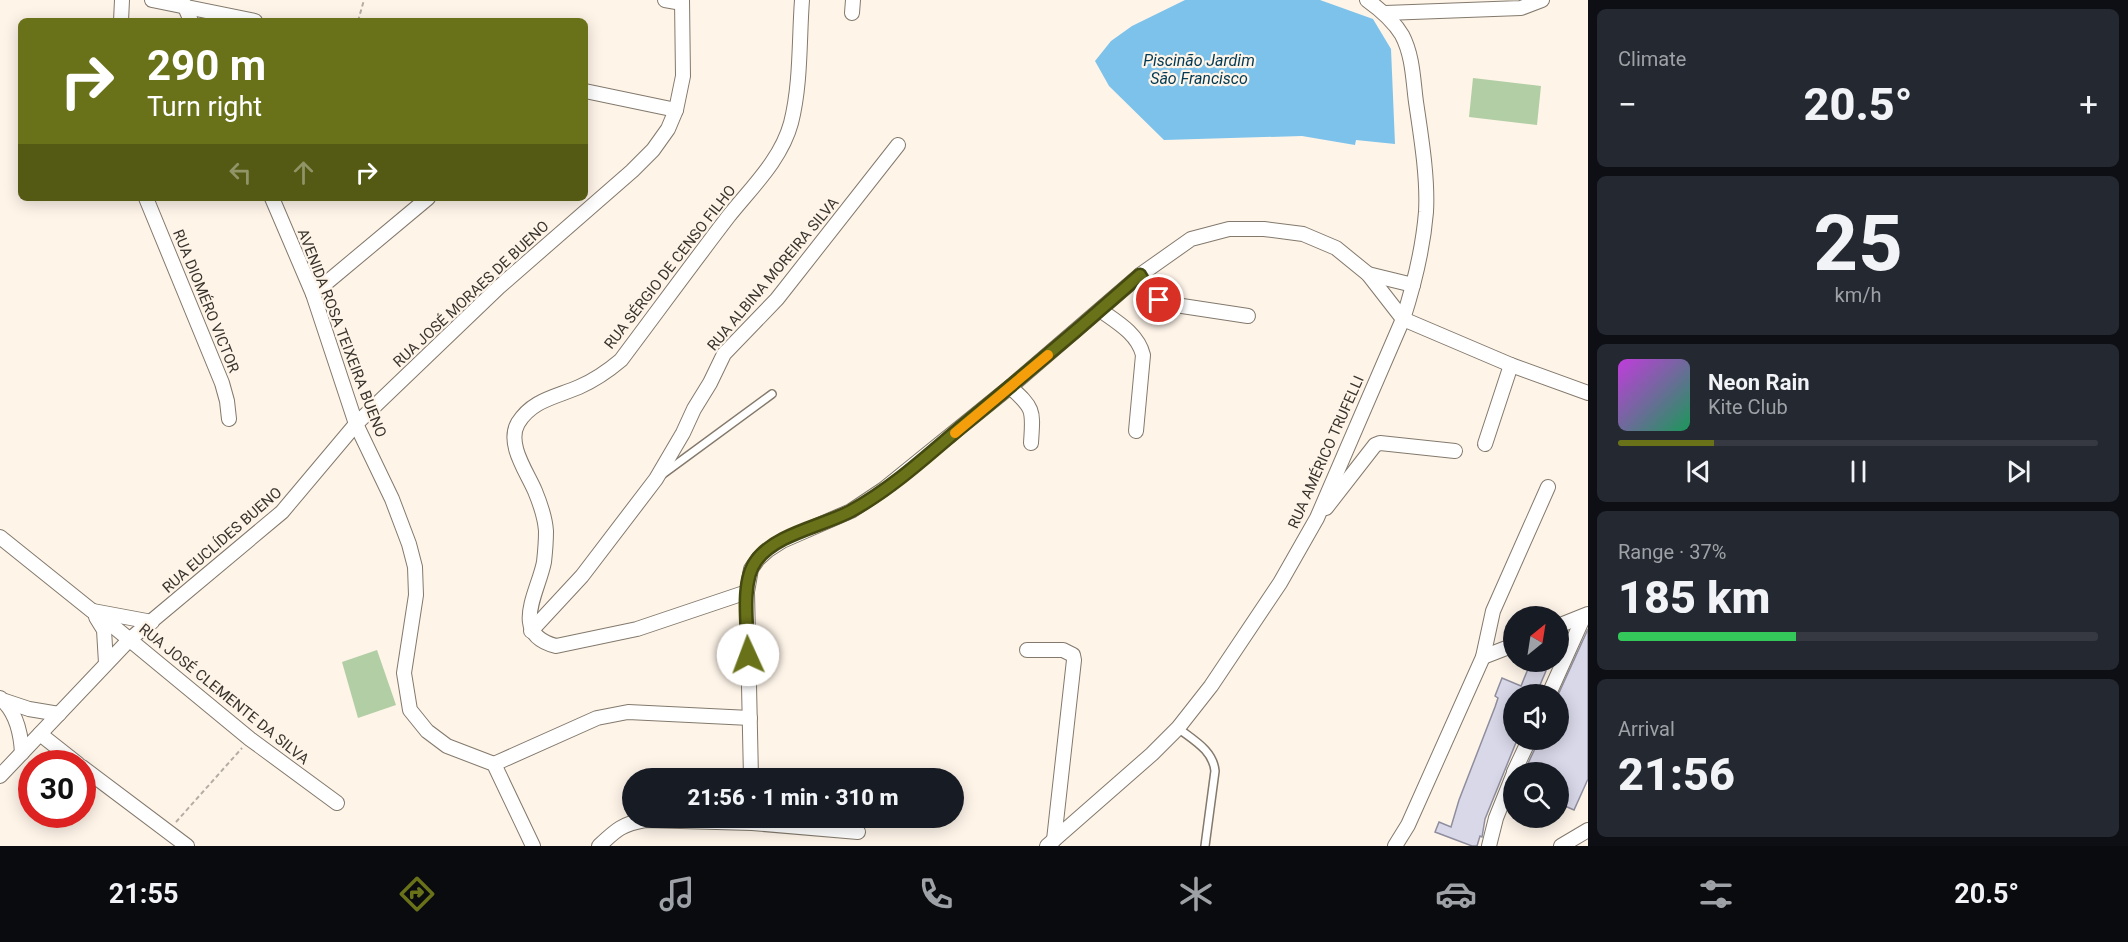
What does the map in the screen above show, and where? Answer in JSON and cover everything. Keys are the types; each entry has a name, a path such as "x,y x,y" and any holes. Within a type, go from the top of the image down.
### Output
{"street":[{"path":"121,18 122,0"},
{"path":"152,0 183,3 243,18"},
{"path":"665,0 682,2"},
{"name":"RUA SÉRGIO DE CENSO FILHO","path":"531,631 529,619 531,604 543,562 546,531 543,512 517,452 514,437 517,425 538,402 579,387 602,375 621,360 773,160 783,144 791,123 796,99 802,0"},
{"name":"RUA AMÉRICO TRUFELLI","path":"1051,843 1152,754 1178,728 1211,686 1280,583 1317,518 1403,319 1413,285 1426,211 1423,147 1410,57 1403,37 1385,13 1367,0"},
{"path":"1385,13 1521,8 1542,0"},
{"name":"RUA JOSÉ MORAES DE BUENO","path":"356,424 499,287 653,150 668,129 676,110 682,76 682,2"},
{"path":"183,3 190,18"},
{"path":"588,92 676,110"},
{"name":"RUA ALBINA MOREIRA SILVA","path":"531,631 582,576 656,479 724,354 755,319 777,299 898,145"},
{"name":"RUA DIOMÉRO VICTOR","path":"147,201 222,383 229,419"},
{"name":"AVENIDA ROSA TEIXEIRA BUENO","path":"273,201 313,294 356,424 392,499 409,544 415,567 416,595 405,673 410,710 427,731 447,746 494,764"},
{"path":"313,294 424,201"},
{"path":"751,768 747,592 751,568 758,559 782,541 851,511 884,489 1010,387 1140,275 1191,239 1229,229 1264,229 1303,234 1336,248 1368,274 1403,319 1511,365 1588,393"},
{"path":"1368,274 1413,285"},
{"path":"1140,275 1153,296 1169,304 1248,316"},
{"path":"1100,310 1136,338 1143,355 1136,431"},
{"path":"1485,444 1511,365"},
{"path":"1010,387 1030,408 1031,443"},
{"name":"RUA EUCLÍDES BUENO","path":"25,750 129,640 282,512 356,424"},
{"path":"1317,518 1375,445 1387,443 1455,451"},
{"path":"1395,846 1408,825 1483,657 1493,611 1548,487"},
{"name":"RUA JOSÉ CLEMENTE DA SILVA","path":"0,537 250,739 337,803"},
{"path":"531,631 544,643 556,646 637,629 747,592"},
{"path":"91,610 152,622"},
{"name":"RUA JOSÉ CLEMENTE DA SILVA","path":"91,610 104,630 106,663"},
{"path":"1569,622 1586,615"},
{"path":"1554,684 1586,615"},
{"path":"1483,657 1503,649"},
{"path":"1027,650 1063,650 1073,655 1074,660 1051,843"},
{"path":"2,700 29,709 59,714"},
{"path":"2,700 16,721 22,740 22,750"},
{"path":"533,846 494,764 597,718 628,712 750,718"},
{"path":"40,734 60,750"},
{"name":"RUA EUCLÍDES BUENO","path":"0,776 18,757"},
{"path":"96,778 187,846"},
{"path":"1489,846 1503,800"},
{"path":"599,846 622,826"},
{"path":"823,828 858,832"},
{"path":"1561,846 1588,830"}],"lane":[{"path":"656,479 772,394"},
{"path":"1178,728 1209,753 1214,762 1215,771 1205,846"}],"path":[{"path":"359,18 364,0"},
{"path":"168,832 250,739"}],"green space":[{"path":"1473,78 1541,86 1537,125 1469,117"},
{"path":"377,650 396,705 358,718 342,662"}],"water":[{"name":"Piscinão Jardim São Francisco","path":"1185,0 1320,0 1373,19 1391,49 1395,144 1356,140 1355,145 1302,136 1164,140 1109,86 1095,61 1111,41 1132,26"}],"building":[{"path":"1588,629 1588,779 1574,810 1569,808 1569,762 1529,762 1534,750 1569,750 1569,684 1563,684"},
{"path":"1527,672 1546,672 1540,684 1522,684"},
{"path":"1502,678 1516,684 1503,684 1503,750 1513,750 1508,762 1503,762 1503,775 1485,819 1482,837 1480,836 1477,846 1472,846 1435,832 1439,822 1451,827 1495,707 1498,698 1495,696"}],"slow traffic":[{"path":"955,433 1048,355"}],"route":[{"path":"748,655 747,592 751,568 768,550 782,541 851,511 884,489 1010,387 1140,275 1153,296 1159,300"}]}
